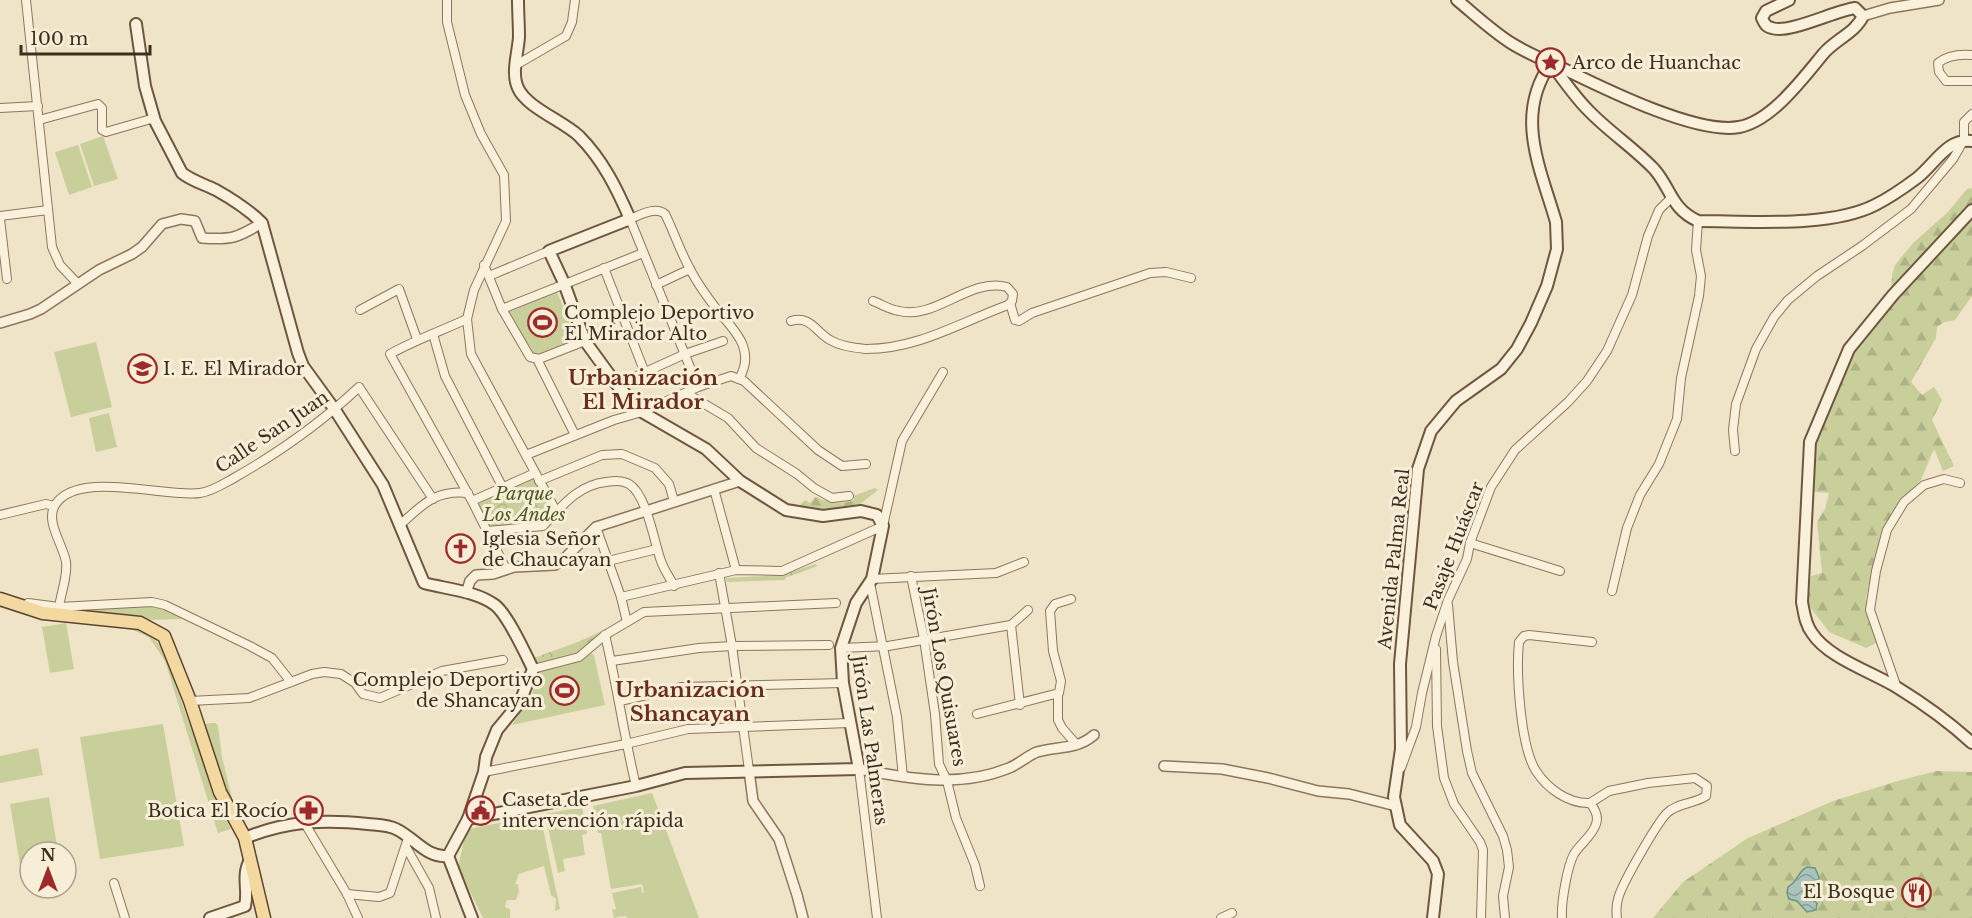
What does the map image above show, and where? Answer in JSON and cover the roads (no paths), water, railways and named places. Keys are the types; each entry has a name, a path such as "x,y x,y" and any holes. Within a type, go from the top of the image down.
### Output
{"main road":[{"path":"518,0 519,37 516,64 518,89 527,101 579,136 614,182 630,219 549,251 564,283 585,341 617,385 642,412 706,449 740,481 786,510 823,516 861,512 877,515 883,526"},
{"path":"1457,0 1510,42 1551,63 1618,95 1676,117 1717,127 1740,127 1769,113 1829,47 1860,23 1863,16 1855,8 1784,29 1773,29 1767,26 1762,18 1766,11 1789,0"},
{"path":"136,24 145,86 155,121 182,173 217,191 254,215 262,223 303,366 335,410 383,485 424,583 477,596 496,606 506,619 533,669 520,702 497,730 486,757 484,772 468,819 450,861 472,918"},
{"path":"1551,63 1589,111 1654,170 1682,212 1698,221 1828,219 1874,205 1918,177 1947,147 1968,141"},
{"name":"Avenida Palma Real","path":"1433,918 1438,874 1433,861 1400,825 1394,797 1401,749 1400,664 1418,469 1431,431 1456,401 1501,369 1517,349 1547,286 1557,249 1556,222 1533,144 1531,116 1536,89 1551,63"},
{"path":"1574,93 1575,86 1586,80"},
{"path":"1972,210 1893,295 1849,349 1810,442 1802,602 1805,618 1812,633 1825,646 1845,660 1898,688 1948,721 1972,743"},
{"name":"Jirón Las Palmeras","path":"859,769 843,683 841,648 856,603 871,581 883,526"},
{"path":"0,599 44,613 140,622 164,636 190,701 220,792 245,838 262,913"},
{"path":"468,819 636,786 685,773 859,769"},
{"path":"245,838 265,830 304,822 352,822 394,828 407,842 450,861"},
{"path":"210,918 242,909 245,906 247,901 244,878 251,865"}],"street":[{"path":"26,0 52,247 55,257 78,284"},
{"path":"447,0 447,22 465,95 481,134 504,175 506,221 474,290 467,320 471,354 556,511"},
{"path":"516,64 566,36 572,22 575,0"},
{"path":"1863,16 1890,8 1939,0"},
{"path":"1972,55 1963,54 1945,58 1938,63 1939,72 1946,81 1972,81"},
{"path":"39,120 99,104 102,108 102,130 106,132 151,119 155,121"},
{"path":"0,108 38,106"},
{"path":"1735,451 1733,430 1736,404 1756,349 1774,317 1788,300 1817,276 1911,209 1968,141 1964,122 1972,114"},
{"name":"Pasaje Huáscar","path":"1397,775 1406,758 1416,727 1436,636 1448,600 1467,559 1470,543 1491,487 1515,450 1568,402 1587,381 1607,351 1632,295 1648,236 1659,210 1671,198"},
{"path":"7,279 0,218 48,210"},
{"path":"698,387 630,219 648,212 661,210 665,214 690,269 718,310 738,333 745,352 745,365 740,379"},
{"path":"0,323 30,314 99,270 132,254 142,247 162,224 189,219 195,221 202,238 217,239 238,237 262,223"},
{"path":"1612,591 1627,528 1640,495 1659,464 1677,419 1682,378 1699,296 1701,276 1696,250 1698,221"},
{"path":"489,276 549,251"},
{"path":"502,309 643,253"},
{"path":"484,265 502,309 530,357 537,359 585,341"},
{"path":"604,268 645,373"},
{"path":"656,285 690,269"},
{"path":"1010,303 1016,320 1019,321 1032,313 1150,273 1166,272 1191,278"},
{"path":"791,321 799,319 807,321 825,337 843,345 877,348 917,343 1010,303 1013,297 1012,291 1007,287 995,285 919,311 898,311 873,301"},
{"path":"360,310 399,289 417,339"},
{"path":"467,320 417,339 390,354 468,493 506,569"},
{"path":"433,334 445,376 503,488"},
{"path":"617,385 685,354 723,341"},
{"path":"537,359 575,435"},
{"name":"Jirón Las Palmeras","path":"883,526 902,441 943,372"},
{"path":"526,455 731,376 744,381 818,450 842,466 866,465"},
{"name":"Calle San Juan","path":"54,506 69,492 84,487 199,493 213,490 257,465 335,410 359,387 433,499"},
{"path":"686,393 728,418 756,448 797,474 814,488 832,498 849,496"},
{"path":"539,481 602,455 622,454 655,468 669,484 674,501"},
{"path":"472,501 535,473"},
{"path":"1898,688 1870,609 1876,571 1887,530 1904,502 1924,485 1944,479 1960,483"},
{"path":"487,531 543,526 580,490 597,483 617,480 629,484 637,492 661,562 674,586"},
{"path":"466,593 472,578 476,575 493,574 506,569 555,565 596,527 740,481"},
{"path":"714,489 735,570"},
{"path":"400,525 424,503 451,491 468,493"},
{"path":"0,516 46,504 54,506 52,518 66,563 59,607"},
{"path":"621,597 735,570 782,571 883,526"},
{"path":"596,527 621,597 627,622"},
{"path":"1470,543 1560,571"},
{"path":"608,561 657,549"},
{"path":"903,777 897,717 871,581 911,576 996,573 1024,562"},
{"path":"719,573 738,685 753,801 779,839 802,918"},
{"name":"Jirón Los Quisuares","path":"911,576 924,639 935,714 939,764 947,781 956,818 975,865 980,886"},
{"path":"0,599 59,607 152,602 165,606 272,658 291,682"},
{"path":"1071,600 1055,604 1050,611 1053,651 1061,681 1058,694 1058,720 1077,745"},
{"path":"1448,600 1453,662 1472,773 1503,836 1507,850 1509,867 1503,896 1505,918"},
{"path":"533,669 579,657 606,635 644,612 836,603"},
{"path":"841,648 882,646 1011,625 1028,610"},
{"path":"1011,625 1020,705"},
{"path":"606,635 636,786"},
{"path":"1592,642 1529,635 1521,638 1519,647 1524,728 1535,769 1548,785 1560,794 1576,801 1590,803 1610,791 1648,783 1695,778 1707,786 1706,796 1668,812 1659,822 1621,891 1616,910 1617,918"},
{"path":"1436,636 1437,726 1444,778 1454,804 1483,850 1481,918"},
{"path":"612,661 699,648 829,645"},
{"path":"190,701 249,698 324,672 341,674 355,682 363,694 380,698 441,671 503,660"},
{"path":"620,701 682,687 843,683"},
{"path":"977,714 1058,694"},
{"path":"484,772 626,744 688,729 849,723"},
{"path":"859,769 903,777 947,781 986,776 1011,768 1037,752 1077,745 1094,735"},
{"path":"1164,766 1222,769 1318,791 1349,794 1396,806"},
{"name":"Jirón Las Palmeras","path":"859,769 877,918"},
{"path":"1562,918 1573,855 1596,825 1595,809 1590,803"},
{"path":"304,822 347,894 358,918"},
{"path":"347,894 379,897 390,893 407,842"},
{"path":"407,842 429,888 436,918"},
{"path":"114,884 125,918"},
{"path":"1221,918 1232,913"}],"water":[{"path":"1807,867 1815,868 1819,877 1817,883 1807,888 1805,892 1817,903 1816,910 1807,912 1797,901 1789,899 1787,893 1788,887"}],"place":[{"name":"Arco de Huanchac","path":"1551,63"},
{"name":"Complejo Deportivo El Mirador Alto","path":"543,323"},
{"name":"I. E. El Mirador","path":"142,369"},
{"name":"Iglesia Señor de Chaucayan","path":"461,549"},
{"name":"Complejo Deportivo de Shancayan","path":"564,690"},
{"name":"Caseta de intervención rápida","path":"481,810"},
{"name":"Botica El Rocío","path":"309,811"},
{"name":"El Bosque","path":"1916,892"}],"district":[{"name":"Urbanización El Mirador","path":"643,390"},
{"name":"Urbanización Shancayan","path":"690,702"}],"park label":[{"name":"Parque Los Andes","path":"524,504"}]}
